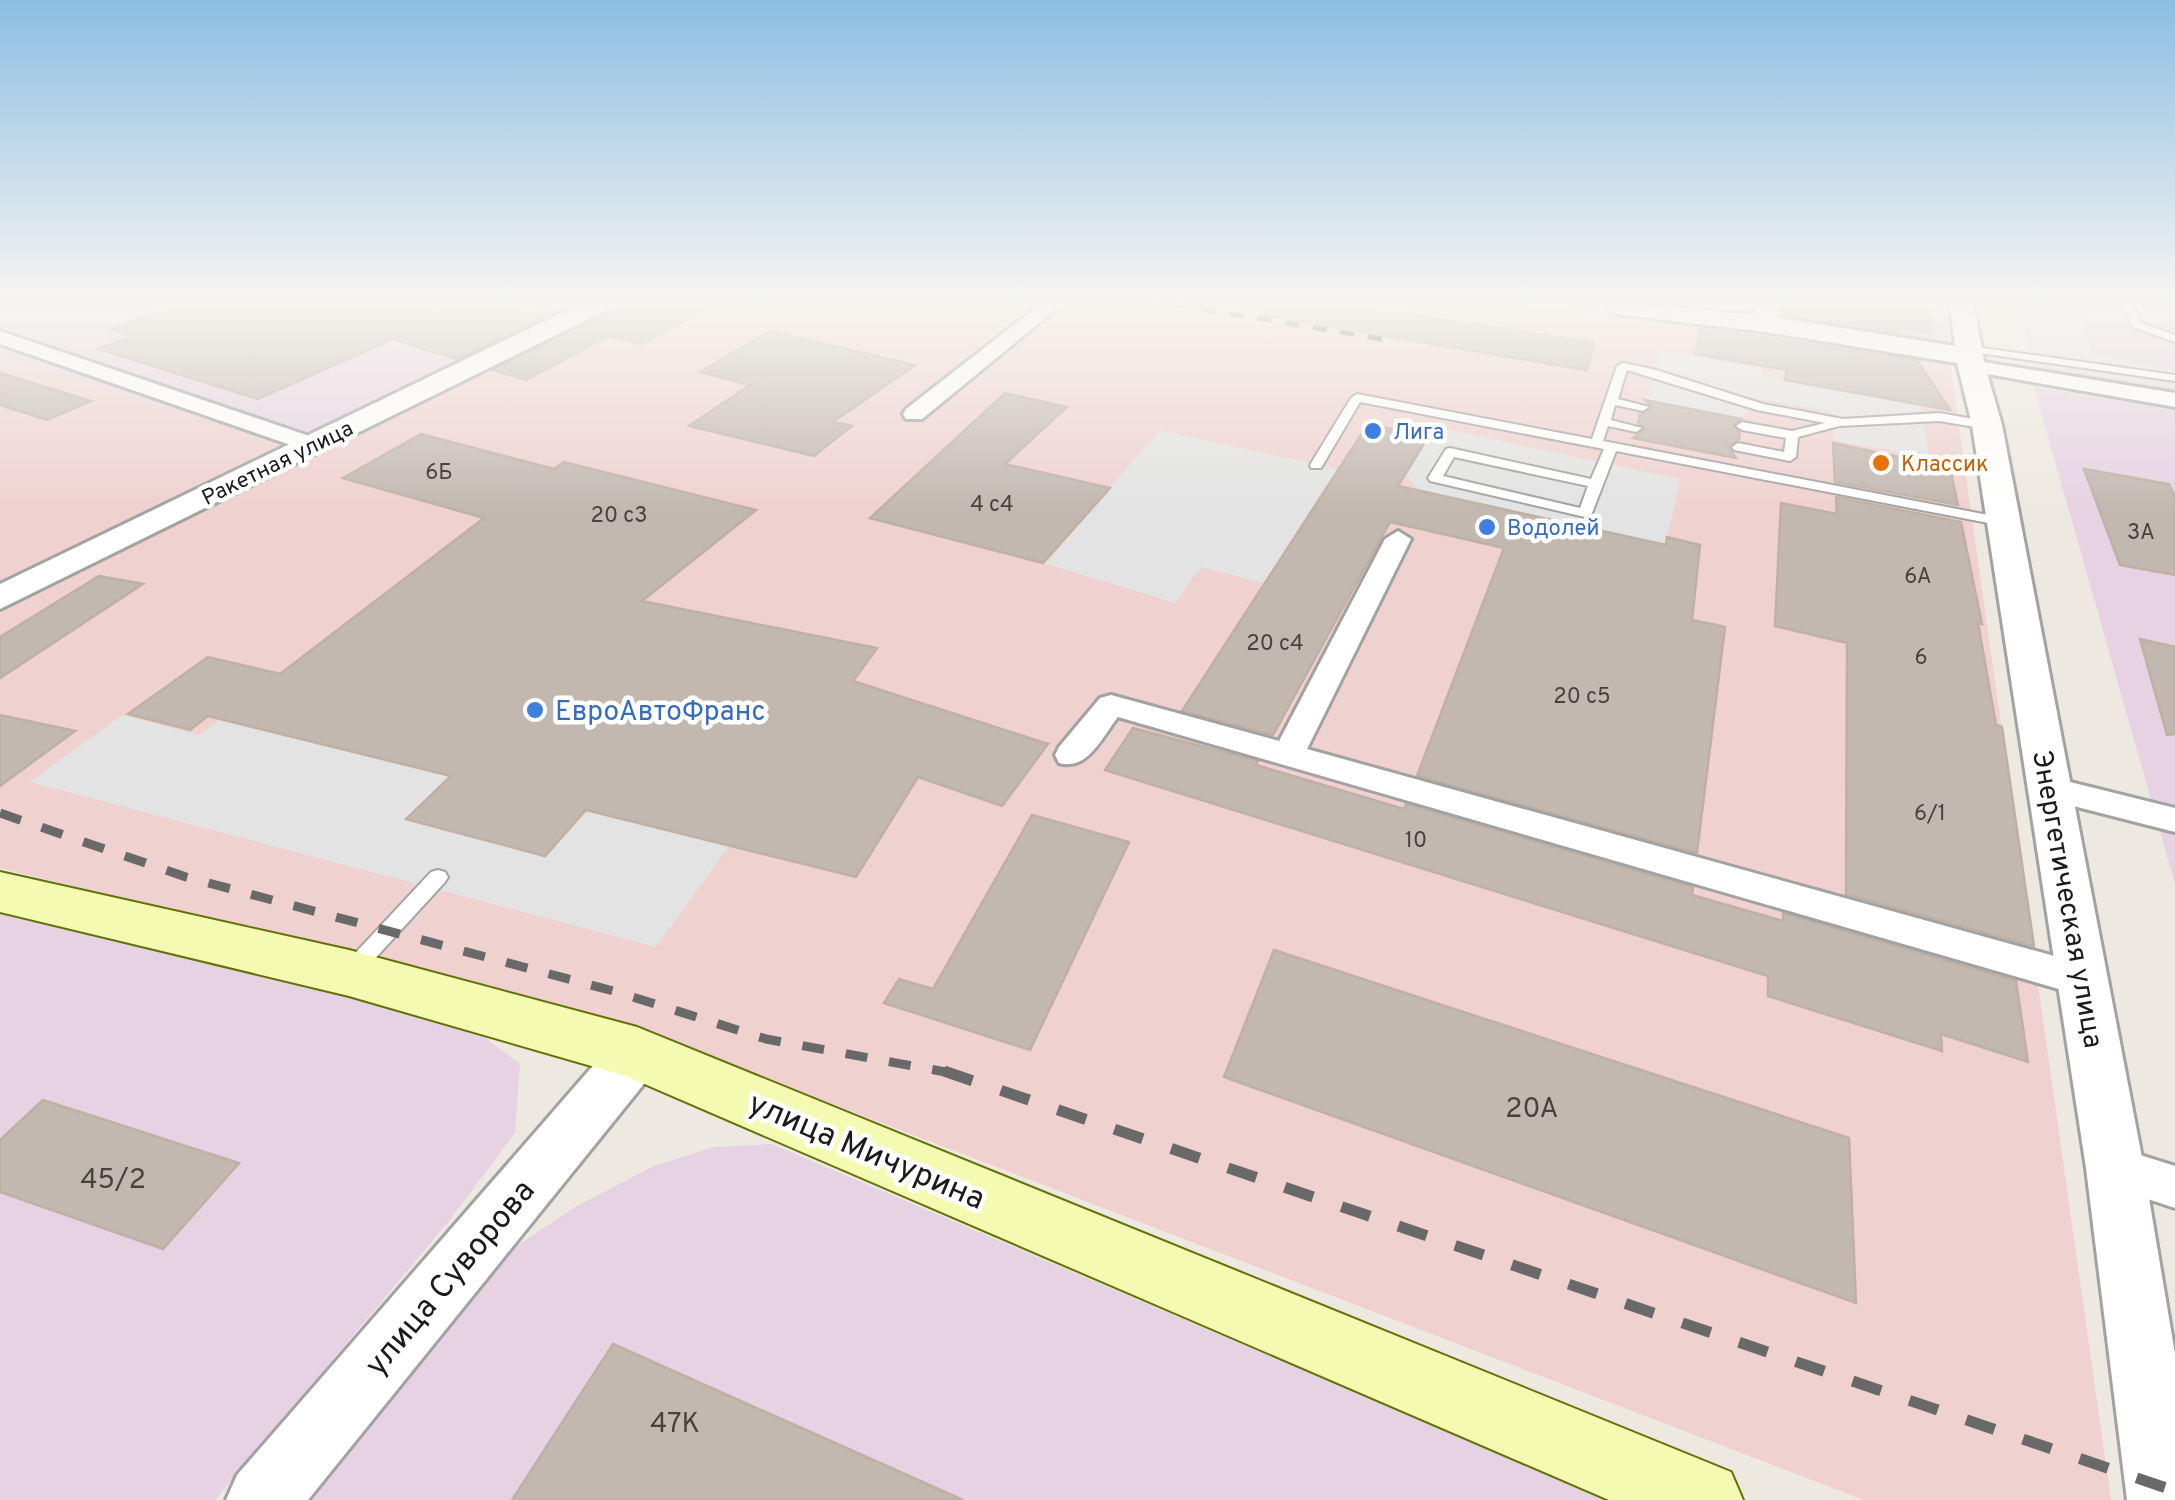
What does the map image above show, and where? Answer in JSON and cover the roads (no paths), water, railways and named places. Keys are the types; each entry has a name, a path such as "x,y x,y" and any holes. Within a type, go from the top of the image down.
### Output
{"main road":[{"name":"улица Мичурина","path":"0,892 350,973 637,1054 1703,1500"}],"street":[{"path":"94,370 313,444"},
{"name":"Ракетная улица","path":"0,598 465,370"},
{"path":"914,414 970,370"},
{"name":"Энергетическая улица","path":"1973,370 1988,425 2115,1168 2163,1500"},
{"path":"2032,370 2175,400"},
{"path":"1288,755 1398,539"},
{"path":"1071,755 1111,705 2083,980"},
{"path":"2050,789 2175,820"},
{"name":"улица Суворова","path":"262,1500 637,1054"},
{"path":"2115,1168 2175,1187"}],"lane":[{"path":"1594,484 1450,452 1434,478 1585,513 1594,484 1604,444 1604,422 1622,370"},
{"path":"1642,370 1762,407 1843,423"},
{"path":"2097,370 2175,378"},
{"path":"1316,465 1357,398 2004,522"},
{"path":"1611,401 1642,407"},
{"path":"1742,426 1792,435 1843,423 1939,418 1988,425"},
{"path":"1604,422 1636,428"},
{"path":"1738,448 1790,457 1792,435"},
{"path":"350,973 438,878"}],"railway":[{"path":"0,813 186,877 617,992 766,1039 949,1073"},
{"path":"944,1071 949,1073"},
{"path":"949,1073 2175,1491"}],"place":[{"name":"Лига","path":"1373,431"},
{"name":"Классик","path":"1881,463"},
{"name":"Водолей","path":"1487,527"},
{"name":"ЕвроАвтоФранс","path":"535,710"}]}
